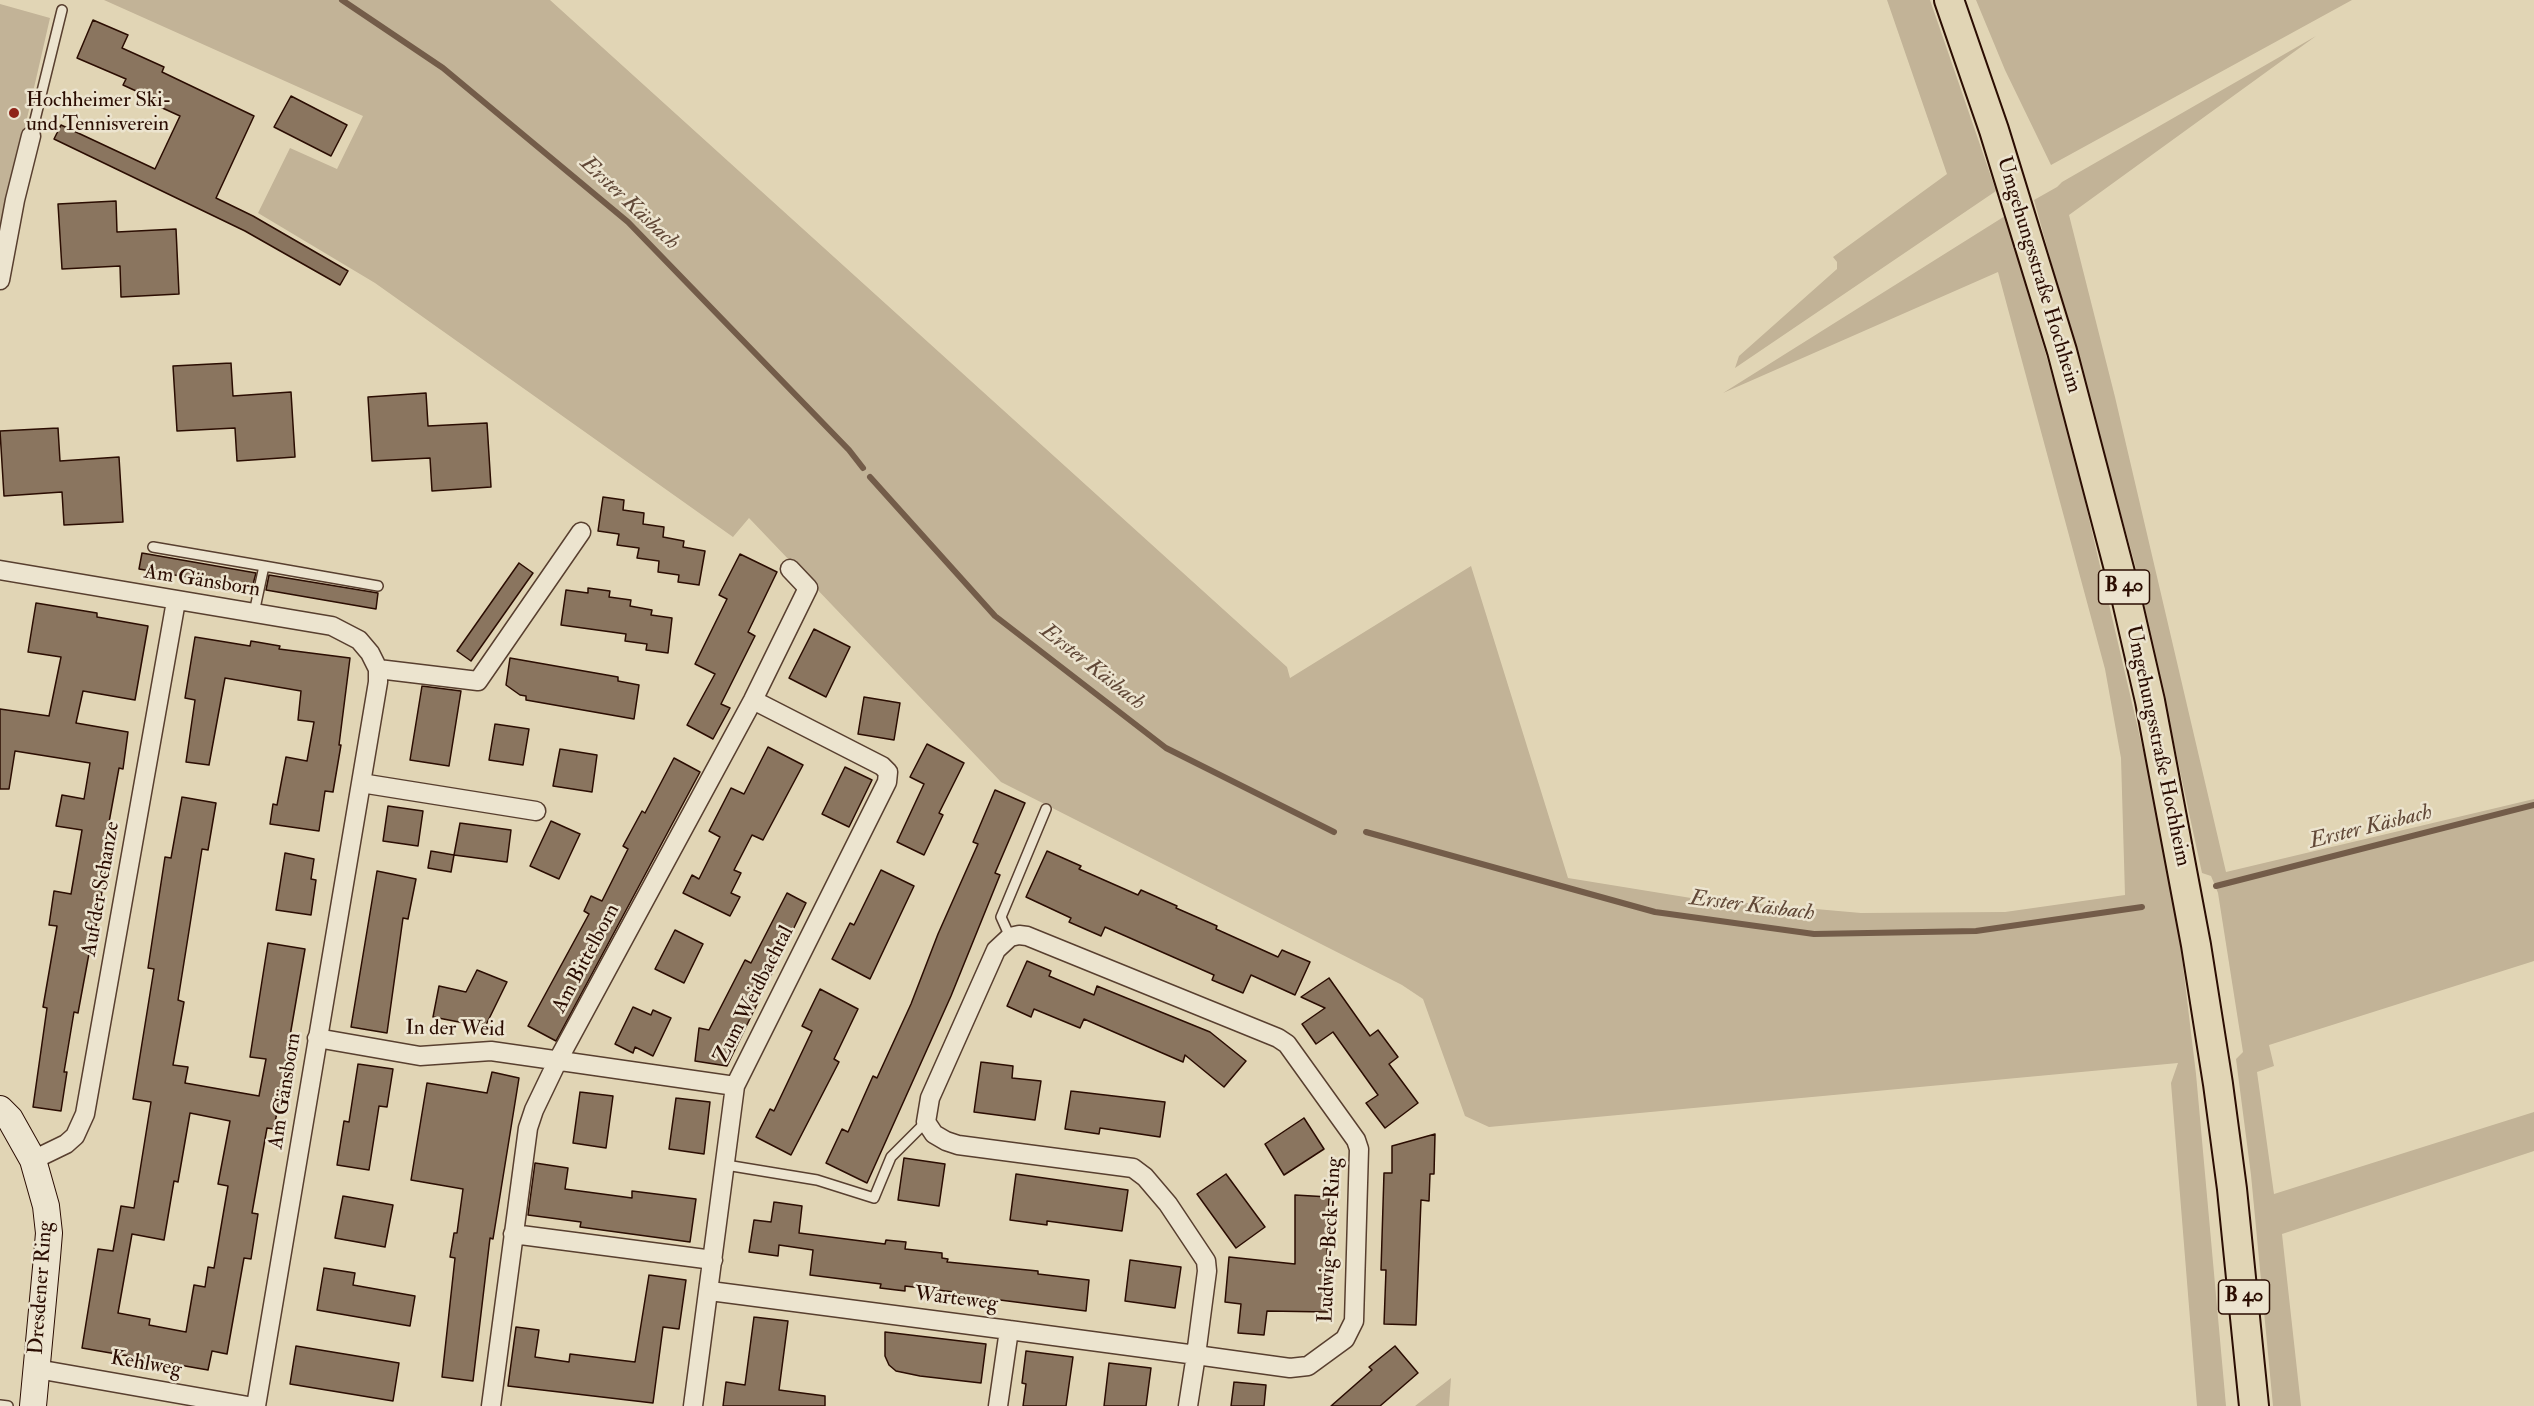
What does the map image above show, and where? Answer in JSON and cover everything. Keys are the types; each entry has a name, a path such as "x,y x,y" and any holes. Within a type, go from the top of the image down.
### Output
{"main road":[{"name":"Umgehungsstraße Hochheim","path":"1949,0 1994,130 2062,351 2119,567 2150,701 2190,911 2218,1084 2235,1212 2254,1406"},
{"name":"Dresdener Ring","path":"0,1109 22,1138 33,1160 46,1206 49,1233 33,1406"}],"street":[{"path":"0,280 15,200 31,136"},
{"path":"378,669 478,681 580,532"},
{"name":"Am Bittelborn","path":"491,1406 528,1128 534,1110 558,1060 753,700 808,588 790,569"},
{"name":"Am Gänsborn","path":"0,570 332,626 359,640 370,653 378,669 378,682 256,1406"},
{"name":"Auf der Schanze","path":"33,1160 75,1136 85,1114 176,601"},
{"name":"Zum Weidbachtal","path":"693,1406 710,1291 735,1086 887,782 888,772 882,766 753,700"},
{"path":"361,783 536,811"},
{"name":"Ludwig-Beck-Ring","path":"1010,937 1027,936 1278,1038 1287,1044 1356,1140 1359,1149 1354,1321 1345,1339 1308,1366 1290,1368 1196,1355"},
{"path":"1010,937 996,950 991,961 930,1098 926,1122 934,1134 958,1145 1133,1168 1145,1177 1168,1204 1206,1261 1207,1271 1188,1406"},
{"name":"In der Weid","path":"317,1038 420,1056 491,1051 735,1086"},
{"path":"513,1234 713,1260"},
{"name":"Warteweg","path":"710,1291 1196,1355"},
{"path":"998,1406 1009,1330"},
{"name":"Kehlweg","path":"37,1369 165,1399 248,1406"}],"lane":[{"path":"31,136 62,10"},
{"path":"153,547 378,586"},
{"path":"249,612 264,567"},
{"path":"1010,937 1000,917 1046,809"},
{"path":"726,1165 817,1180 874,1198 891,1157 926,1122"},
{"path":"0,1405 8,1406"}],"shaded area":[{"path":"104,0 550,0 1287,667 1290,678 1471,566 1568,878 1691,898 1861,913 2005,912 2125,895 2121,758 2105,669 1998,272 1723,393 2005,216 2069,433 2153,793 2176,908 2196,1074 2226,1406 2197,1406 2171,1083 2178,1063 1489,1127 1465,1116 1423,999 1402,985 1001,782 749,518 733,537 375,283 258,213 290,148 337,169 363,116"},
{"path":"1887,0 1930,0 1996,191 1735,368 1739,356 1837,269 1837,262 1833,257 1947,174"},
{"path":"1976,0 2352,0 2051,165 2005,70"},
{"name":"Hochheimer Ski- und Tennisverein","path":"0,4 50,18 0,236"},
{"path":"2316,36 2069,215 2115,397 2226,872 2534,799 2534,961 2269,1045 2274,1066 2257,1072 2274,1194 2534,1112 2534,1151 2282,1234 2301,1406 2273,1406 2251,1175 2236,1059 2243,1052 2218,893 2211,876 2202,873 2137,572 2034,200"},
{"path":"1451,1378 1449,1406 1415,1406"}],"building":[{"path":"93,20 128,35 122,48 164,67 162,72 254,116 216,198 253,216 348,271 340,285 245,231 54,139 61,125 155,169 180,116 158,106 160,102 123,85 126,79 77,58"},
{"path":"291,96 347,125 331,156 274,127"},
{"path":"116,201 117,232 176,229 179,294 121,297 120,266 62,269 58,204"},
{"path":"231,363 233,396 291,392 295,457 237,461 235,428 177,431 173,366"},
{"path":"426,393 428,426 487,423 491,487 432,491 430,458 372,461 368,397"},
{"path":"58,428 60,461 119,457 123,522 64,525 62,492 4,496 0,431"},
{"path":"603,497 624,500 623,510 644,513 643,524 664,527 663,537 684,541 683,547 705,551 699,585 678,582 679,575 658,572 659,561 637,558 639,548 617,545 619,534 598,531"},
{"path":"142,553 256,573 252,588 139,569"},
{"path":"740,554 777,572 748,632 755,636 721,704 730,708 713,739 687,725 715,674 695,664 727,599 719,595"},
{"path":"519,563 533,573 471,661 457,651"},
{"path":"269,575 378,593 376,609 266,590"},
{"path":"588,588 610,591 609,597 631,600 630,606 652,610 651,615 672,618 668,653 646,650 647,644 625,641 626,634 561,625 566,590 588,593"},
{"path":"36,603 97,613 97,617 148,626 135,700 83,691 76,723 128,732 123,769 119,768 103,855 108,856 95,933 93,932 78,1013 74,1012 64,1072 67,1072 61,1111 33,1107 47,1008 43,1007 57,926 49,925 54,891 71,894 82,830 56,826 62,795 84,799 90,763 15,751 9,789 0,789 0,709 49,716 61,657 28,652"},
{"path":"814,629 850,647 826,697 789,678"},
{"path":"195,637 250,646 251,641 280,646 279,649 350,658 339,745 341,745 333,792 325,791 319,831 270,824 273,804 277,805 286,757 307,761 314,722 298,720 301,691 225,678 209,765 186,762 195,700 185,698"},
{"path":"510,658 618,677 618,681 639,685 634,719 526,700 526,696 520,695 506,685"},
{"path":"422,686 461,691 449,766 410,760"},
{"path":"864,697 900,703 894,740 858,734"},
{"path":"495,724 529,729 523,765 489,760"},
{"path":"927,744 964,763 939,813 943,815 924,855 897,842 924,784 910,777"},
{"path":"768,747 803,765 763,840 752,835 734,870 741,873 731,893 740,897 730,916 683,893 692,875 699,879 720,837 709,831 731,788 744,794"},
{"path":"560,749 597,755 592,792 553,786"},
{"path":"674,758 700,772 556,1041 528,1026 589,914 584,911 591,896 602,901 628,849 623,846 642,811 645,813"},
{"path":"845,767 872,780 849,827 822,814"},
{"path":"995,790 1025,803 995,873 1000,875 951,996 867,1183 826,1163 842,1129 848,1132 873,1076 877,1078 911,1004 938,934 978,844 973,842"},
{"path":"182,797 216,803 208,850 202,849 178,1000 184,1002 173,1065 188,1067 185,1083 259,1096 266,1059 250,1057 268,943 305,949 274,1129 267,1128 252,1213 258,1214 251,1259 244,1258 227,1354 212,1351 208,1370 82,1348 98,1249 113,1251 121,1206 134,1208 151,1102 133,1099 154,969 148,968 165,857 171,858","holes":["190,1113 230,1121 218,1184 228,1186 214,1268 208,1267 205,1287 194,1285 186,1332 149,1325 150,1319 118,1313 132,1234 164,1240 174,1181 178,1182"]},
{"path":"388,806 423,811 418,846 383,841"},
{"path":"551,821 580,834 559,879 530,866"},
{"path":"460,823 511,830 507,862 454,855"},
{"path":"431,851 454,855 451,872 428,868"},
{"path":"1047,851 1081,866 1079,869 1138,895 1141,890 1177,906 1176,908 1217,926 1216,929 1278,957 1282,950 1310,962 1295,995 1251,975 1243,993 1212,980 1214,975 1105,927 1101,936 1069,922 1071,918 1026,897"},
{"path":"285,853 314,859 311,879 316,880 311,915 276,910"},
{"path":"881,870 914,886 870,979 832,959 850,923 854,925"},
{"path":"377,871 416,879 408,919 403,918 387,1033 351,1027"},
{"path":"787,893 806,903 727,1066 695,1061 699,1028 709,1030 745,960 751,963"},
{"path":"675,930 703,944 684,983 655,969"},
{"path":"1027,961 1051,971 1049,976 1094,995 1097,986 1210,1032 1246,1061 1224,1087 1185,1055 1183,1062 1084,1019 1080,1028 1034,1009 1031,1017 1007,1006"},
{"path":"477,970 507,982 485,1027 433,1017 439,986 466,992"},
{"path":"1329,978 1370,1036 1378,1030 1398,1057 1389,1064 1418,1103 1385,1128 1366,1103 1378,1095 1333,1032 1316,1044 1302,1024 1325,1008 1301,997"},
{"path":"820,989 858,1009 834,1059 839,1062 791,1155 756,1137 770,1109 774,1111 812,1031 802,1026"},
{"path":"633,1007 651,1015 653,1010 671,1018 653,1056 635,1047 633,1053 615,1044"},
{"path":"981,1062 1013,1066 1012,1078 1041,1081 1035,1120 974,1112"},
{"path":"358,1064 393,1069 387,1107 379,1106 369,1170 337,1165 344,1121 349,1122"},
{"path":"492,1072 519,1078 493,1239 490,1238 473,1381 442,1377 455,1258 450,1257 454,1233 457,1233 463,1189 411,1180 427,1083 487,1093"},
{"path":"1071,1091 1165,1102 1160,1137 1100,1128 1099,1134 1065,1129"},
{"path":"580,1092 613,1096 606,1148 573,1143"},
{"path":"676,1098 710,1102 704,1154 669,1149"},
{"path":"1304,1118 1324,1149 1284,1175 1265,1144"},
{"path":"1435,1134 1434,1174 1430,1174 1429,1201 1421,1200 1416,1325 1384,1324 1386,1270 1381,1270 1384,1173 1392,1173 1392,1146"},
{"path":"904,1158 945,1164 939,1206 898,1200"},
{"path":"535,1163 568,1168 565,1189 632,1198 632,1191 696,1199 690,1242 580,1227 581,1222 528,1215"},
{"path":"1016,1174 1128,1190 1122,1231 1047,1221 1047,1225 1010,1220"},
{"path":"1226,1174 1265,1227 1236,1248 1197,1194"},
{"path":"1295,1195 1329,1197 1326,1279 1328,1279 1328,1312 1267,1311 1264,1335 1238,1333 1241,1304 1225,1302 1229,1257 1295,1264"},
{"path":"343,1196 393,1205 385,1247 335,1238"},
{"path":"774,1202 802,1206 799,1233 885,1244 886,1240 906,1242 905,1249 942,1253 942,1258 948,1259 947,1262 1038,1271 1038,1274 1089,1280 1086,1311 905,1286 905,1291 880,1288 881,1284 810,1275 813,1250 779,1245 778,1256 749,1252 754,1220 771,1222"},
{"path":"1130,1260 1181,1267 1175,1308 1125,1301"},
{"path":"324,1268 355,1273 353,1285 415,1296 410,1326 317,1310"},
{"path":"649,1275 686,1280 679,1329 663,1327 653,1403 508,1386 516,1327 539,1330 535,1357 569,1362 570,1354 635,1362"},
{"path":"754,1317 788,1321 779,1390 825,1396 825,1406 723,1406 726,1382 745,1385"},
{"path":"885,1332 986,1344 981,1383 896,1371 889,1365 885,1356"},
{"path":"296,1346 399,1363 393,1401 290,1384"},
{"path":"1395,1346 1418,1373 1380,1406 1331,1406 1372,1370 1369,1367"},
{"path":"1026,1351 1073,1357 1066,1406 1023,1406 1026,1384 1022,1383"},
{"path":"1109,1363 1151,1368 1146,1406 1104,1406"},
{"path":"1234,1382 1266,1385 1264,1406 1231,1406"}],"waterway":[{"name":"Erster Käsbach","path":"342,0 443,68 628,222 849,450 863,468"},
{"name":"Erster Käsbach","path":"870,477 995,616 1166,748 1334,832"},
{"name":"Erster Käsbach","path":"2216,886 2534,805"},
{"name":"Erster Käsbach","path":"1366,832 1655,912 1814,934 1976,931 2142,907"}],"place":[{"name":"Hochheimer Ski- und Tennisverein","path":"14,113"}]}
